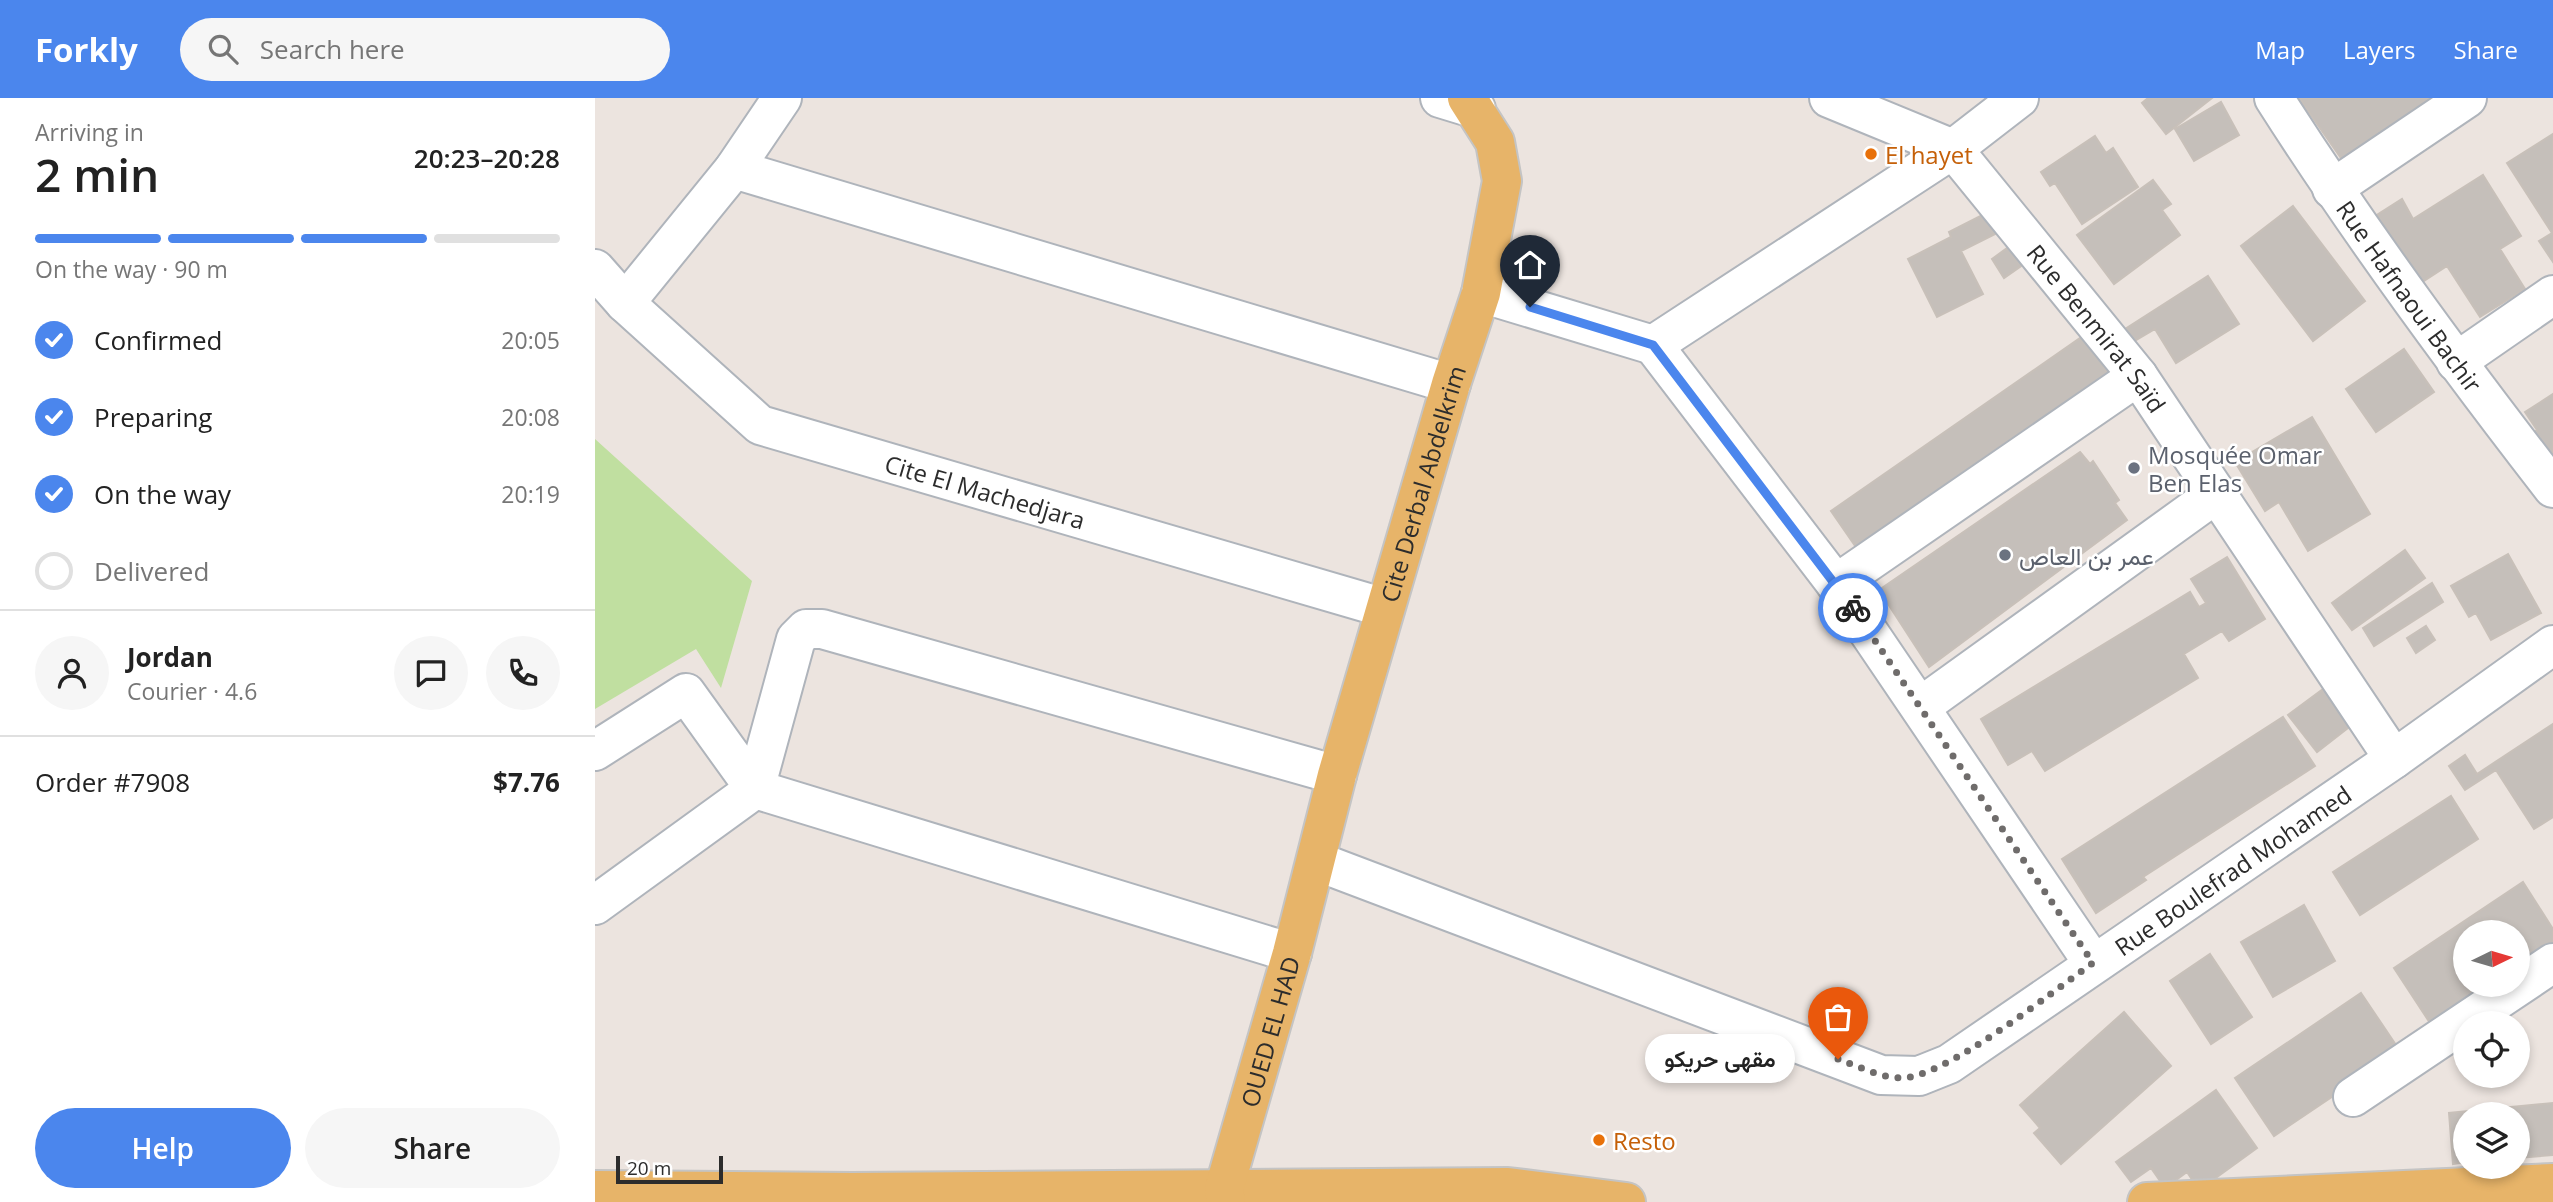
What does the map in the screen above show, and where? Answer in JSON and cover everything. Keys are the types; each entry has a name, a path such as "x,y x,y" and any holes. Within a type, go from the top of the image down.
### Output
{"main road":[{"name":"Cite Derbal Abdelkrim","path":"1316,861 1337,775 1385,608 1451,384 1481,293 1502,181 1495,142 1472,103"},
{"name":"OUED EL HAD","path":"1225,1196 1316,861"},
{"path":"2147,1202 2553,1184"},
{"path":"595,1190 1225,1196 1508,1187 1626,1202"}],"street":[{"path":"625,303 734,169 782,98"},
{"path":"1440,98 1472,103"},
{"path":"1829,98 1953,149"},
{"path":"1653,345 1953,149 2019,98"},
{"name":"Rue Hafnaoui Bachir","path":"2274,98 2332,189 2456,362 2553,488"},
{"path":"2332,189 2467,98"},
{"name":"Rue Benmirat Saïd","path":"1953,149 2138,376 2394,759"},
{"path":"734,169 1451,384"},
{"name":"Cite El Machedjara","path":"595,270 625,303 760,425 1385,608"},
{"path":"1481,293 1653,345 1836,583 2093,963"},
{"path":"2456,362 2553,295"},
{"path":"1836,583 2138,376"},
{"path":"1920,707 2217,493"},
{"path":"595,905 755,789 796,639 806,629 822,629 1337,775"},
{"name":"Rue Boulefrad Mohamed","path":"1316,861 1864,1069 1900,1078 1934,1071 2394,759 2553,645"},
{"path":"595,751 686,693 755,789 1292,953"},
{"path":"2353,1097 2553,963"}],"green space":[{"path":"595,439 752,581 721,688 696,649 595,709"}],"building":[{"path":"2148,98 2212,98 2166,134 2142,103"},
{"path":"2299,98 2446,98 2348,168"},
{"path":"2221,102 2239,135 2194,161 2175,129"},
{"path":"2553,134 2553,262 2539,241 2552,233 2507,163"},
{"path":"2095,136 2106,153 2113,148 2138,187 2082,224 2055,183 2050,186 2041,172"},
{"path":"2483,175 2521,236 2500,249 2525,289 2480,317 2447,266 2416,286 2372,218 2402,199 2413,219"},
{"path":"2153,180 2171,204 2162,210 2180,235 2114,284 2077,235"},
{"path":"2293,206 2365,301 2313,341 2241,246"},
{"path":"1996,208 2007,228 1961,251 1983,294 1937,317 1908,259 1951,237 1949,232"},
{"path":"2014,243 2027,262 2004,278 1992,259"},
{"path":"2208,276 2239,324 2176,363 2155,329 2133,342 2125,329"},
{"path":"2083,336 2120,390 1862,556 1831,511"},
{"path":"2404,349 2434,392 2376,432 2346,389"},
{"path":"2553,394 2553,466 2530,435 2537,430 2525,412"},
{"path":"2312,417 2370,514 2308,551 2279,502 2265,511 2235,462"},
{"name":"عمر بن العاص","path":"2080,452 2090,464 2093,461 2119,500 2115,503 2127,520 1929,667 1879,590"},
{"path":"2405,550 2425,578 2352,630 2332,603"},
{"path":"2508,554 2541,613 2491,640 2476,613 2469,617 2451,586"},
{"path":"2227,557 2265,619 2229,641 2222,631 2184,654 2198,678 2045,771 2032,751 2008,765 1981,719 2190,592 2199,607 2206,603 2191,579"},
{"path":"2432,583 2443,602 2374,646 2363,628"},
{"path":"2426,626 2435,640 2416,653 2407,638"},
{"path":"2334,681 2362,717 2317,752 2288,715"},
{"path":"2283,717 2315,766 2143,877 2146,880 2096,913 2062,859"},
{"path":"2553,724 2553,817 2534,829 2496,770 2465,790 2449,766 2465,755 2477,774"},
{"path":"2451,796 2478,839 2360,915 2333,872"},
{"path":"2523,882 2553,929 2553,946 2531,960 2531,920 2466,920"},
{"path":"2304,905 2335,961 2273,997 2241,942"},
{"path":"2453,929 2453,998 2474,998 2432,1026 2394,968"},
{"path":"2210,954 2252,1017 2211,1044 2170,981"},
{"path":"2361,993 2400,1051 2274,1136 2235,1078"},
{"path":"2124,1012 2171,1066 2061,1164 2034,1133 2040,1128 2020,1105"},
{"path":"2216,1090 2257,1148 2199,1190 2187,1172 2165,1188 2151,1168 2131,1182 2116,1162"},
{"path":"2553,1103 2553,1155 2530,1157 2530,1105"},
{"path":"2449,1113 2453,1113 2453,1164"}],"way so far":[{"path":"1838,1059 1881,1075 1900,1078 1934,1071 1949,1064 2093,963 1853,608"}],"place":[{"name":"El hayet","path":"1871,154"},
{"name":"Mosquée Omar Ben Elas","path":"2134,468"},
{"name":"عمر بن العاص","path":"2005,555"},
{"name":"مقهى حريكو","path":"1838,1059"},
{"name":"Resto","path":"1599,1140"}],"route":[{"path":"1530,307 1653,345 1853,608"}]}
